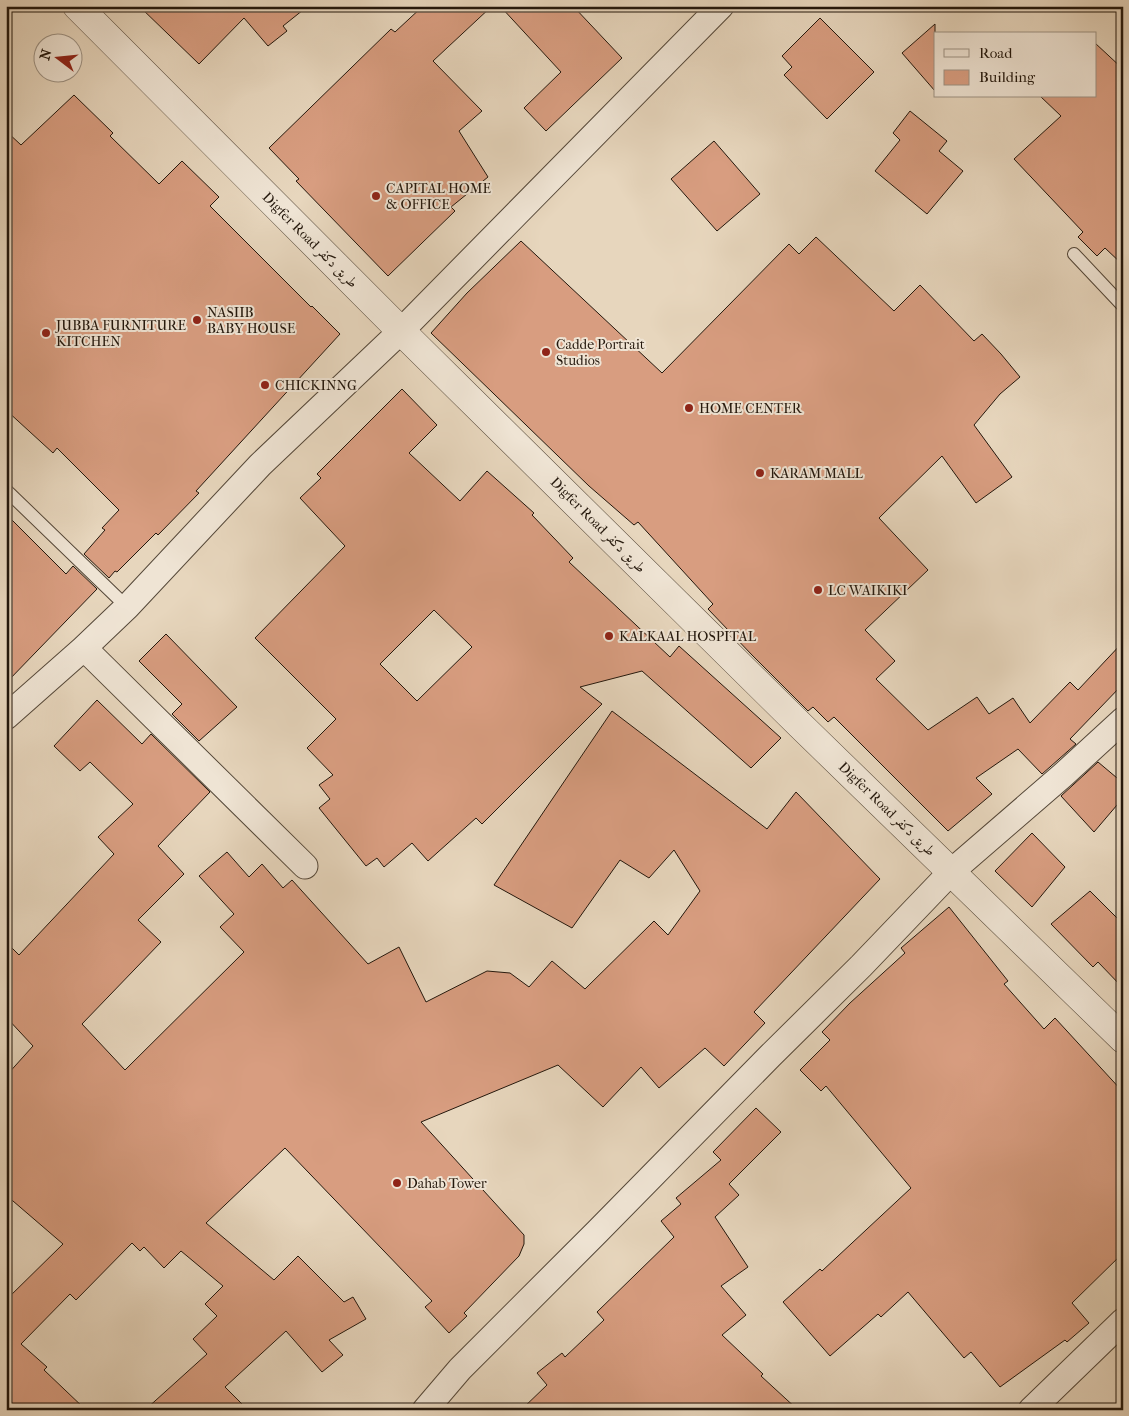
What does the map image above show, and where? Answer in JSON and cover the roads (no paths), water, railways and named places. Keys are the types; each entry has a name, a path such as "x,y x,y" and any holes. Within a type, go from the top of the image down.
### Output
{"street":[{"name":"Digfer Road طريق دكفر","path":"78,6 401,332 807,732 1123,1039"},
{"path":"6,717 127,607 260,465 401,332 721,6"},
{"path":"84,648 305,866"},
{"path":"425,1410 460,1369 861,966 952,871 1063,776 1123,720"},
{"path":"1031,1410 1123,1322"}],"lane":[{"path":"1074,254 1123,306"},
{"path":"6,490 127,607"}],"place":[{"name":"CAPITAL HOME & OFFICE","path":"376,196"},
{"name":"NASIIB BABY HOUSE","path":"197,320"},
{"name":"JUBBA FURNITURE KITCHEN","path":"46,333"},
{"name":"Cadde Portrait Studios","path":"546,352"},
{"name":"CHICKINNG","path":"265,385"},
{"name":"HOME CENTER","path":"689,408"},
{"name":"KARAM MALL","path":"760,473"},
{"name":"LC WAIKIKI","path":"818,590"},
{"name":"KALKAAL HOSPITAL","path":"609,636"},
{"name":"Dahab Tower","path":"397,1183"}]}
